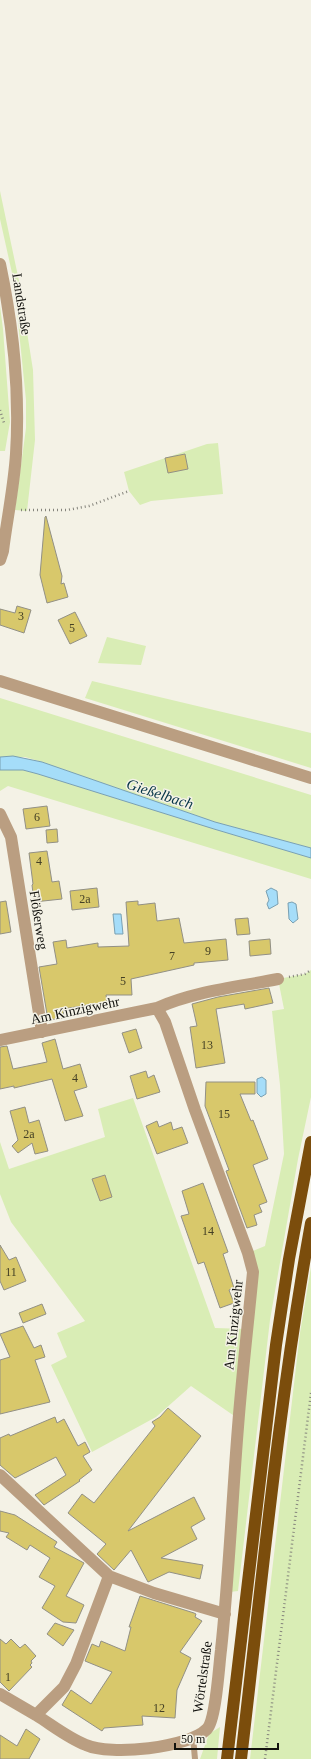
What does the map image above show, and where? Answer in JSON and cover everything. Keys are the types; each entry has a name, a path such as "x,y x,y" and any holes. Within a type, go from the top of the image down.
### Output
{"highway":[{"path":"227,1759 276,1345 290,1251 311,1142"},
{"path":"241,1759 280,1425 293,1331 311,1223"}],"street":[{"name":"Landstraße","path":"0,264 14,350 17,395 16,455 3,551 0,560"},
{"path":"0,681 311,778"},
{"name":"Flößerweg","path":"0,814 11,837 42,1032"},
{"name":"Am Kinzigwehr","path":"0,1040 157,1008 173,1001 199,994 278,979"},
{"name":"Am Kinzigwehr","path":"157,1008 165,1022 195,1110 248,1253 253,1272 238,1427 225,1614"},
{"path":"0,1475 109,1576 154,1593 225,1614"},
{"path":"36,1715 64,1687 76,1664 109,1576"},
{"name":"Wörtelstraße","path":"0,1694 86,1746 102,1750 136,1750 166,1745 201,1735 209,1728 214,1711 225,1614"}],"lane":[{"path":"193,1737 195,1759"}],"path":[{"path":"9,510 67,510 88,506 129,491"},
{"path":"278,979 305,974 311,970"},
{"path":"264,1759 311,1394"}],"green space":[{"path":"0,191 19,281 33,370 35,440 27,511 15,510 26,428 26,400 14,282 0,219"},
{"path":"0,306 10,422 5,451 0,451"},
{"path":"218,443 223,494 151,501 140,505 129,491 124,472 207,444"},
{"path":"107,637 146,646 141,665 98,663"},
{"path":"92,681 311,733 311,768 85,698"},
{"path":"0,698 311,795 311,848 215,822 25,757 0,757"},
{"path":"0,770 23,770 38,774 311,858 311,879 8,786 0,791"},
{"path":"311,970 311,1097 298,1159 270,1320 238,1591 230,1592 243,1422 191,1386 156,1417 92,1452 51,1365 67,1357 57,1333 85,1321 11,1222 0,1194 0,1142 9,1169 105,1137 98,1109 133,1098 215,1328 247,1329 248,1253 265,1246 284,1154 280,1085 272,1011 284,1009 278,979 305,974"},
{"path":"311,1267 311,1759 250,1759 300,1333"},
{"path":"220,1727 217,1759 200,1759 209,1734"}],"water":[{"path":"13,756 42,762 215,822 311,848 311,858 38,774 23,770 0,770 0,757"},
{"path":"271,888 277,891 278,904 269,909 267,904 269,900 266,891"},
{"path":"292,902 296,904 298,919 293,923 289,919 288,903"},
{"path":"113,914 121,914 123,934 115,934"},
{"path":"262,1077 266,1080 266,1094 261,1097 257,1093 257,1079"}],"building":[{"path":"185,454 188,469 168,473 165,458"},
{"path":"46,516 62,576 61,584 64,583 68,597 47,603 40,575"},
{"path":"17,606 31,610 24,633 0,625 0,609 15,613"},
{"path":"75,612 87,636 70,644 58,620"},
{"path":"47,806 50,826 26,829 23,809"},
{"path":"57,829 58,842 47,843 46,830"},
{"path":"47,851 52,882 59,881 62,899 34,902 29,853"},
{"path":"97,888 99,907 72,910 70,891"},
{"path":"6,901 11,932 0,934 0,902"},
{"path":"138,901 138,905 155,903 157,921 179,918 184,943 226,939 228,960 194,963 194,965 131,979 132,995 106,995 107,1002 63,1009 64,1018 48,1020 39,967 57,964 53,942 66,940 67,948 98,943 98,947 129,946 126,902"},
{"path":"248,918 250,934 237,935 235,919"},
{"path":"270,939 271,954 250,956 249,941"},
{"path":"269,988 273,1003 245,1009 244,1004 216,1009 225,1063 196,1068 190,1027 197,1026 192,1004 218,997"},
{"path":"136,1029 142,1048 129,1053 122,1033"},
{"path":"55,1039 63,1069 80,1064 87,1087 74,1091 83,1116 65,1121 52,1079 14,1088 14,1086 0,1089 0,1047 7,1046 13,1069 47,1062 42,1043"},
{"path":"146,1071 148,1078 154,1075 160,1092 137,1099 130,1076"},
{"path":"206,1082 255,1082 255,1094 240,1094 251,1121 253,1120 268,1159 253,1165 267,1202 259,1205 262,1212 254,1215 257,1225 247,1228 226,1171 229,1170 205,1106"},
{"path":"25,1107 29,1123 39,1120 48,1151 35,1154 32,1143 18,1153 12,1146 18,1140 10,1111"},
{"path":"157,1121 159,1127 171,1122 173,1130 182,1127 188,1143 157,1154 146,1126"},
{"path":"105,1175 112,1197 100,1201 92,1179"},
{"path":"203,1183 228,1252 223,1254 234,1288 229,1290 234,1303 220,1308 204,1262 198,1264 181,1216 189,1214 182,1191"},
{"path":"0,1245 9,1260 16,1257 26,1281 4,1290 0,1281"},
{"path":"42,1304 46,1314 23,1323 19,1313"},
{"path":"23,1326 34,1348 41,1345 45,1357 35,1360 50,1402 0,1414 0,1360 10,1357 0,1334"},
{"path":"168,1408 201,1436 128,1531 194,1497 205,1519 191,1527 197,1539 161,1558 203,1565 200,1579 169,1572 148,1582 131,1550 114,1570 97,1554 106,1544 68,1513 82,1494 94,1503 155,1426 152,1422 160,1417"},
{"path":"55,1417 57,1423 64,1419 78,1446 85,1442 90,1452 83,1456 92,1470 79,1480 80,1481 44,1505 35,1495 66,1475 56,1457 15,1478 0,1465 0,1438 9,1434 10,1436"},
{"path":"0,1511 15,1515 57,1542 54,1547 84,1563 66,1596 84,1605 76,1623 63,1622 42,1608 55,1586 39,1577 50,1558 30,1545 27,1550 6,1537 9,1533 0,1531"},
{"path":"140,1596 194,1613 196,1614 195,1617 202,1621 180,1652 191,1658 177,1690 175,1718 142,1716 143,1725 104,1728 102,1731 62,1705 71,1690 91,1704 112,1672 85,1661 92,1644 99,1647 101,1641 125,1651 131,1627 129,1627"},
{"path":"55,1623 74,1630 63,1646 47,1634"},
{"path":"0,1639 6,1644 11,1639 20,1648 25,1644 36,1656 31,1661 32,1663 30,1665 32,1667 9,1691 0,1682"},
{"path":"26,1729 40,1739 29,1759 0,1759 0,1735 17,1746"}],"water label":[{"name":"Gießelbach","path":"160,794"}]}
